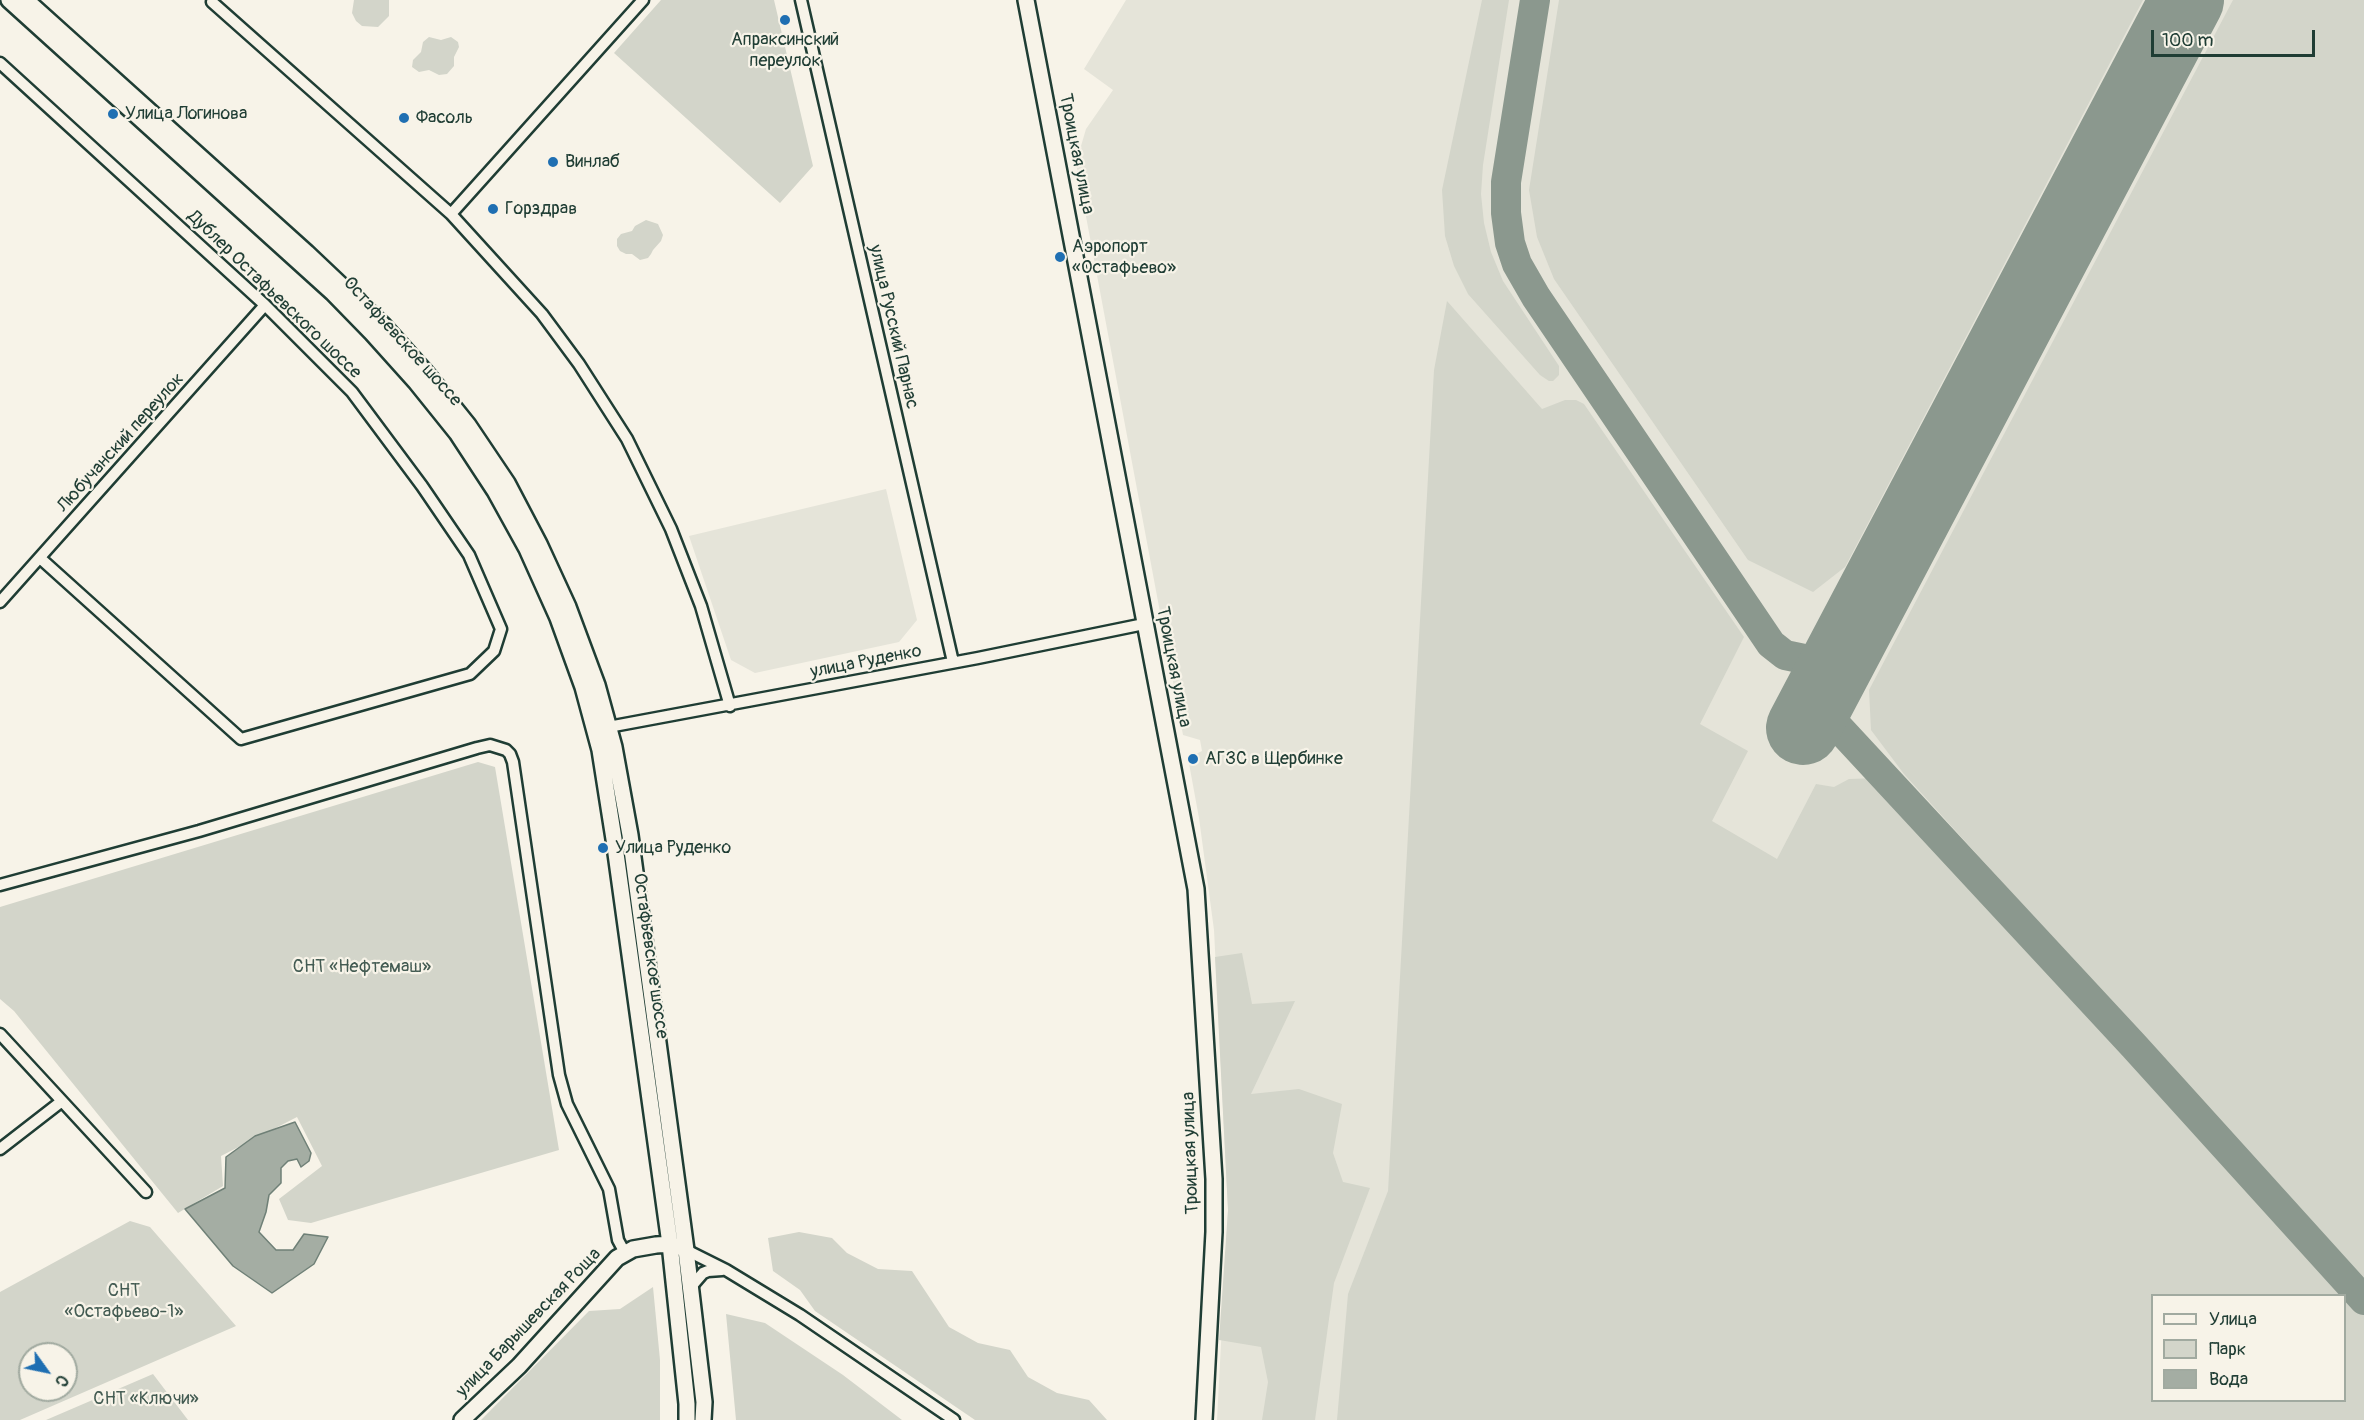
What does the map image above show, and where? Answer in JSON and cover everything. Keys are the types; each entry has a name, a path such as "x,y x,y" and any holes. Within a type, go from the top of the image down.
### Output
{"main road":[{"name":"Остафьевское шоссе","path":"9,0 333,293 416,382 457,433 495,491 526,549 558,618 583,687 601,728 630,835 686,1250 704,1402 703,1420"},
{"name":"Остафьевское шоссе","path":"26,0 345,288 427,374 468,425 507,483 539,544 568,607 597,685 614,839 670,1244 687,1420"},
{"name":"Троицкая улица","path":"1026,0 1196,889 1214,1179 1214,1232 1204,1420"},
{"name":"улица Барышевская Роща","path":"462,1420 511,1374 609,1265 633,1249 670,1244 686,1250"}],"street":[{"path":"451,214 643,0"},
{"name":"улица Русский Парнас","path":"801,0 953,662"},
{"path":"212,2 451,214 542,314 579,364 627,439 663,511 686,566 716,654 730,706"},
{"name":"Дублер Остафьевского шоссе","path":"0,63 265,305 352,393 422,486 469,555 501,629 494,651 470,674 241,739 40,558"},
{"name":"Любучанский переулок","path":"0,602 265,305"},
{"name":"улица Руденко","path":"601,728 730,706 1144,624"},
{"path":"0,885 199,831 477,748 490,745 506,750 513,762 559,1075 567,1104 609,1189 618,1240 625,1253"},
{"path":"0,1034 146,1192"},
{"path":"0,1149 62,1101"},
{"name":"улица Барышевская Роща","path":"686,1250 726,1270 800,1315 954,1420"},
{"path":"690,1288 708,1270 726,1270"}],"shaded area":[{"path":"1126,0 2364,0 2364,1420 1217,1420 1228,1210 1214,930 1199,818 1188,758 1202,751 1200,740 1183,735 1076,163 1086,129 1113,90 1084,69"},
{"path":"886,489 917,620 899,642 755,673 731,660 689,536"}],"green space":[{"path":"354,0 389,0 389,16 378,27 362,26 352,13"},
{"path":"661,0 774,0 813,166 780,203 614,53"},
{"path":"1482,0 1509,0 1483,165 1481,194 1484,223 1491,252 1503,281 1559,366 1559,375 1553,381 1540,375 1468,294 1454,266 1445,236 1442,190"},
{"path":"1559,0 2143,0 1845,567 1813,592 1748,560 1554,279 1537,237 1529,190"},
{"path":"2233,0 2364,0 2364,1280 1904,774 1871,730 1869,690"},
{"path":"429,37 441,40 451,37 458,42 459,47 454,57 454,66 447,74 439,75 429,70 419,72 412,67 413,60 421,52 423,42"},
{"path":"646,220 658,224 663,235 648,258 640,260 632,254 620,251 617,239 621,234 632,231 635,226"},
{"path":"1447,301 1542,409 1565,400 1576,400 1584,404 1744,637 1700,724 1748,751 1712,821 1777,859 1816,784 1834,787 1849,779 1878,778 2364,1311 2364,1420 1337,1420 1348,1294 1388,1191 1434,370"},
{"name":"СНТ «Нефтемаш»","path":"478,762 495,767 559,1150 311,1223 288,1220 279,1199 322,1166 297,1117 221,1156 223,1186 178,1213 14,1011 0,999 0,907"},
{"path":"1242,953 1252,1004 1295,1001 1251,1094 1299,1089 1342,1104 1333,1153 1343,1182 1370,1188 1334,1283 1315,1420 1262,1420 1268,1382 1261,1347 1219,1340 1228,1210 1215,957"},
{"name":"СНТ «Остафьево-1»","path":"130,1221 150,1227 236,1326 78,1395 78,1342 18,1342 18,1402 61,1402 20,1420 0,1420 0,1292"},
{"path":"799,1232 832,1238 847,1253 878,1269 912,1271 949,1327 978,1343 1010,1350 1028,1377 1057,1393 1089,1400 1107,1420 975,1420 815,1311 800,1290 773,1271 768,1238"},
{"path":"653,1287 660,1360 660,1420 481,1420 589,1311 620,1309"},
{"path":"726,1314 765,1323 843,1375 902,1420 736,1420"},
{"name":"СНТ «Ключи»","path":"153,1374 188,1420 46,1420"}],"water":[{"path":"295,1122 311,1153 309,1161 301,1167 297,1159 288,1161 281,1168 281,1183 269,1195 259,1232 276,1250 293,1250 304,1234 328,1237 314,1264 272,1293 233,1266 185,1209 225,1188 226,1157 255,1136"}],"taxiway":[{"path":"1535,0 1506,182 1506,213 1510,243 1517,264 1536,297 1771,644 1785,655 1809,660 1823,658 1837,651 1850,640"},
{"path":"1823,690 1832,717 1838,727 2134,1046 2364,1300"}],"runway":[{"path":"1803,728 2187,0"}],"place":[{"name":"Апраксинский переулок","path":"785,20"},
{"name":"Улица Логинова","path":"113,114"},
{"name":"Фасоль","path":"404,118"},
{"name":"Винлаб","path":"553,162"},
{"name":"Горздрав","path":"493,209"},
{"name":"Аэропорт «Остафьево»","path":"1060,257"},
{"name":"АГЗС в Щербинке","path":"1193,759"},
{"name":"Улица Руденко","path":"603,848"}]}
